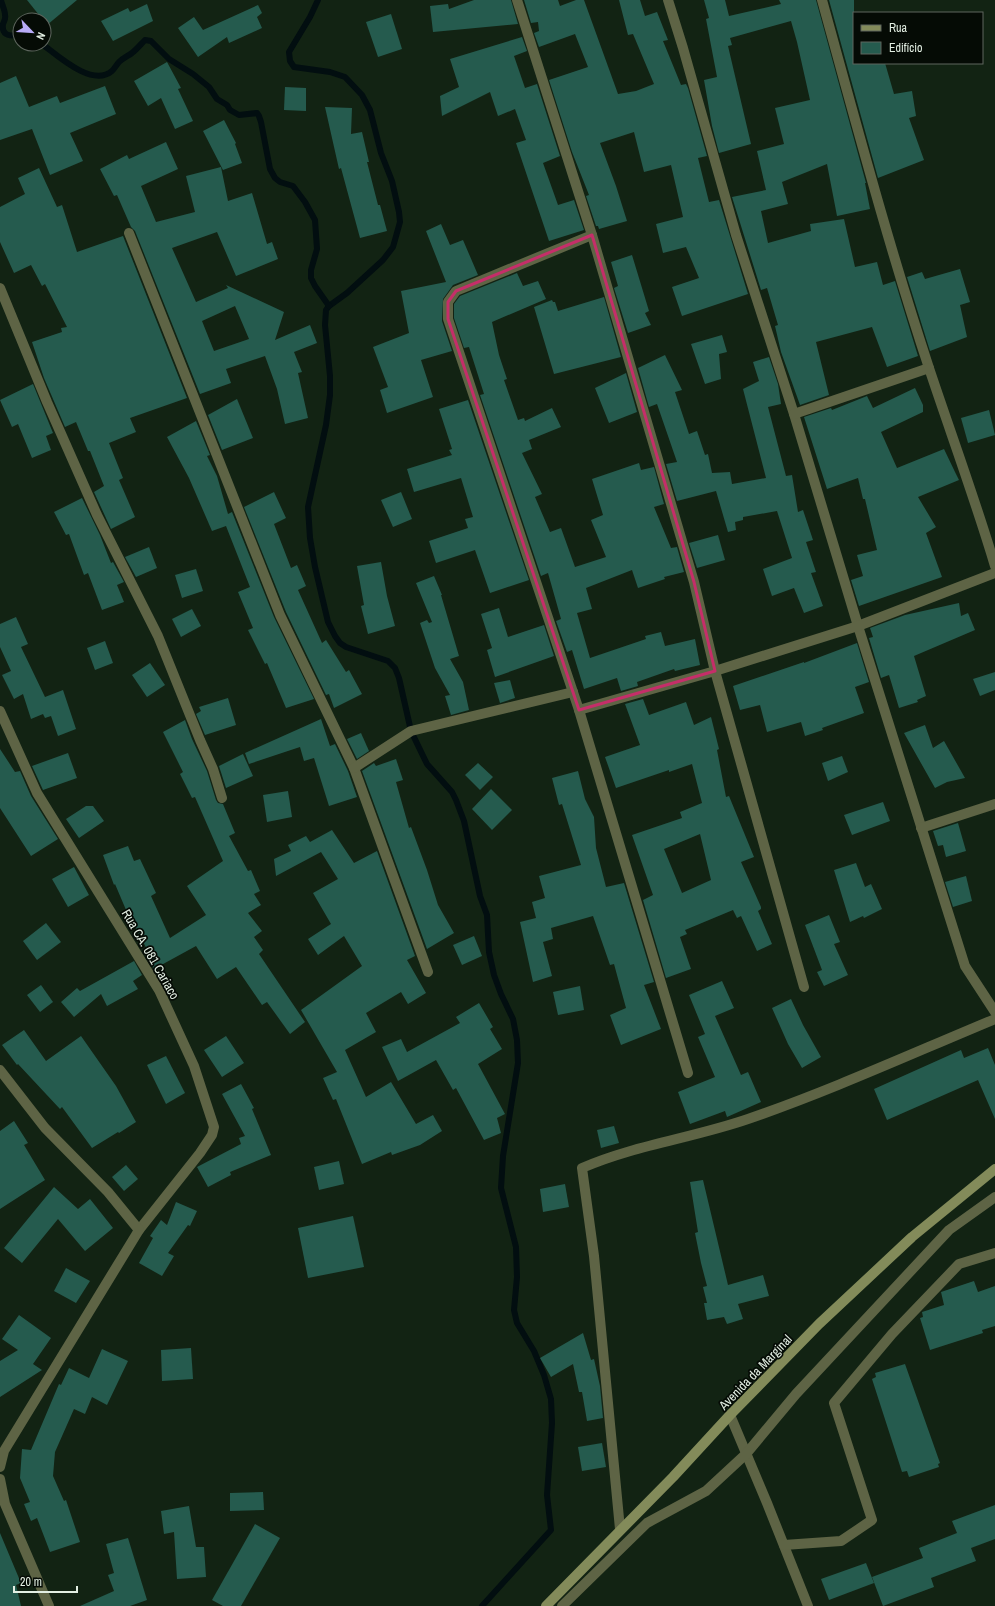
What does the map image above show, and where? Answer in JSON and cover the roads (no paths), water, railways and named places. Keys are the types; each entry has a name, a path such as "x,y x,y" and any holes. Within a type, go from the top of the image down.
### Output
{"main road":[{"name":"Avenida da Marginal","path":"546,1606 620,1529 673,1477 730,1415 819,1324 912,1237 995,1169"}],"street":[{"path":"517,0 592,234 694,582 715,671 804,987"},
{"path":"668,0 736,235 794,414 858,626 965,966 995,1012"},
{"path":"822,0 870,176 929,368 976,502 995,566"},
{"path":"129,233 280,615 354,768 428,972"},
{"path":"592,234 456,291 448,302 448,319 579,710 688,1074"},
{"path":"0,288 47,402 97,515 158,636 213,770 222,798"},
{"path":"794,414 929,368"},
{"path":"579,710 715,671 858,626 995,573"},
{"path":"354,768 411,731 573,692"},
{"name":"Rua CA. 081 Cariaco","path":"0,711 38,793 159,990 194,1066 214,1127 212,1135 200,1153 139,1230 4,1451 0,1467"},
{"path":"921,828 995,804"},
{"path":"620,1529 594,1256 582,1168 600,1160 653,1144 747,1119 828,1088 995,1019"},
{"path":"0,1070 45,1128 108,1192 139,1230"},
{"path":"562,1606 647,1523 706,1492 746,1454 796,1394 949,1230 995,1197"},
{"path":"784,1545 841,1541 872,1520 834,1403 892,1334 960,1264 995,1252"},
{"path":"730,1415 808,1606"},
{"path":"0,1479 5,1504 49,1606"}],"waterway":[{"path":"1,0 5,11 3,28 5,33 12,35"},
{"path":"318,0 310,17 289,52 290,61 294,67 330,72 345,77 362,95 370,110 381,153 392,181 400,222 393,247 383,260 326,310 325,325 330,376 330,395 326,425 308,507 310,538 315,567 328,622 335,636 340,643 346,647 388,661 395,668 399,678 411,731 427,764 452,792 456,800 464,821 480,896 487,915 489,952 494,975 513,1019 517,1040 518,1063 503,1156 501,1188 516,1247 517,1277 514,1310 517,1323 534,1351 544,1375 551,1399 552,1423 547,1495 551,1530 482,1606"},
{"path":"52,52 75,68 95,76 104,75 112,71 122,59 134,51 145,40 151,41 169,59 193,74 209,87 217,99 227,105 230,110 239,115 257,113 261,122 270,169 275,178 280,182 293,186 305,202 315,220 317,249 311,270 311,278 329,306"}]}
